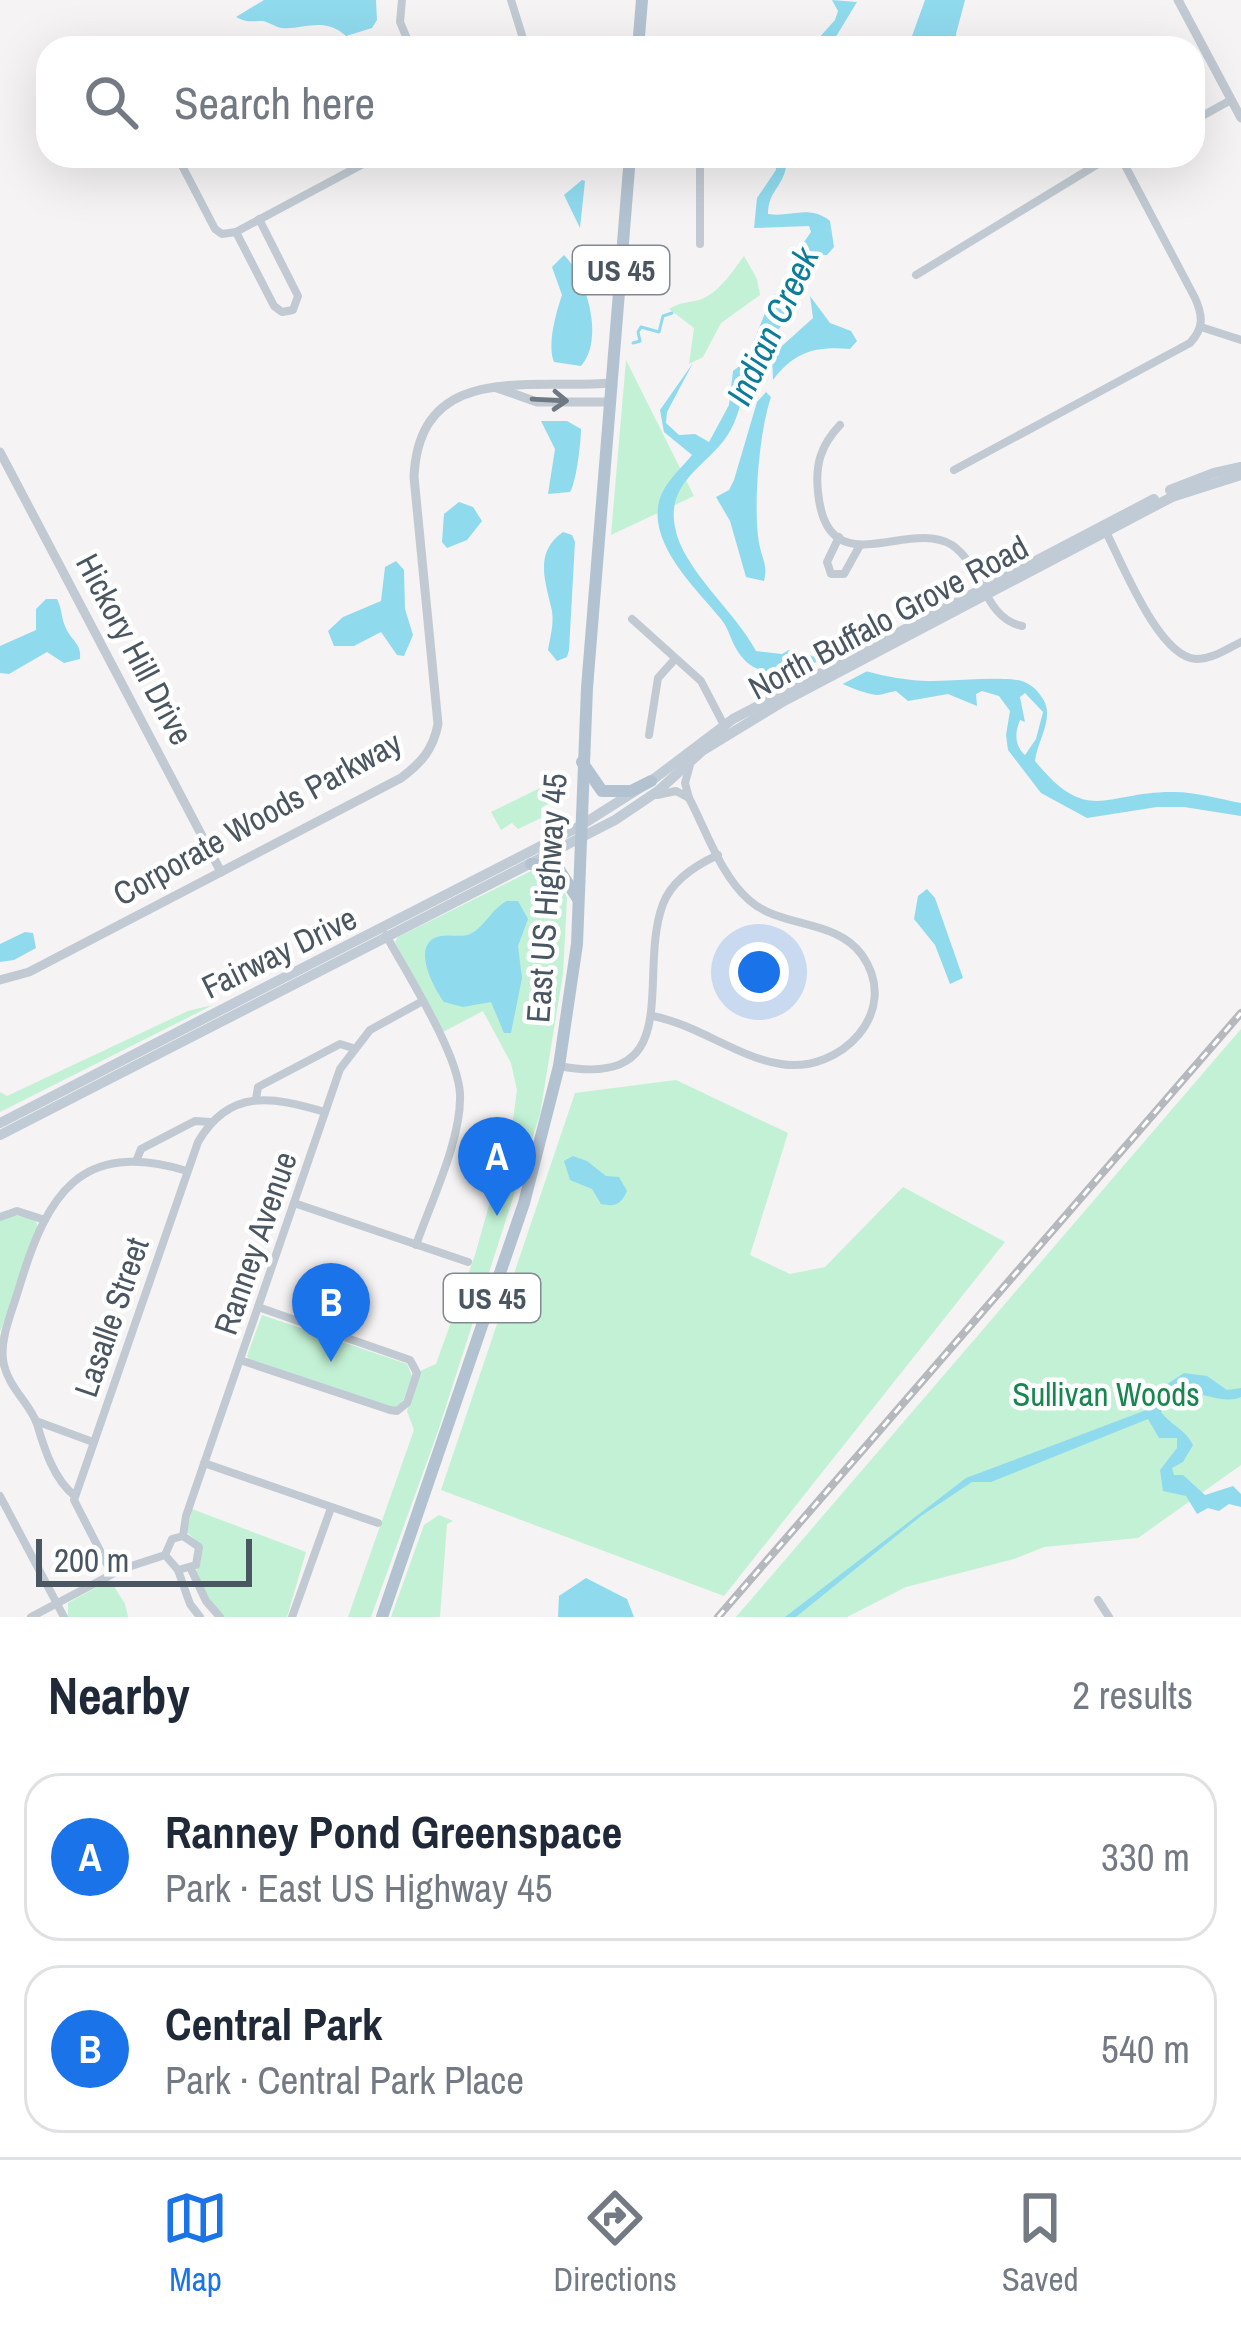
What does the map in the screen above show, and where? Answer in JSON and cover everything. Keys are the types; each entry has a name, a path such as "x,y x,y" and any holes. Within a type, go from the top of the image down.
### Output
{"main road":[{"path":"639,36 642,0"},
{"name":"East US Highway 45","path":"382,1617 524,1202 559,1066 579,902 582,762 629,168"},
{"name":"North Buffalo Grove Road","path":"580,832 726,729 811,682 1104,528 1241,471"},
{"name":"North Buffalo Grove Road","path":"580,832 626,813 658,791 726,729"},
{"path":"582,762 602,791 631,791 651,782"},
{"name":"Fairway Drive","path":"0,1123 531,864 580,832"},
{"name":"Fairway Drive","path":"0,1135 580,832"},
{"path":"531,864 558,868 579,902"}],"street":[{"path":"402,0 400,22 406,36"},
{"path":"511,0 522,36"},
{"path":"1178,0 1197,36"},
{"path":"1205,50 1241,118"},
{"path":"1205,115 1232,100"},
{"path":"183,168 222,234 236,232 355,168"},
{"path":"700,168 700,244"},
{"path":"916,275 1091,168"},
{"path":"954,470 1190,344 1201,327 1196,298 1126,168"},
{"path":"236,232 274,306 282,312 293,310 298,296 259,219"},
{"path":"1201,327 1241,340"},
{"name":"Corporate Woods Parkway","path":"0,980 29,972 401,778 419,764 432,746 439,702 415,463 427,427 460,396 492,386 519,381 571,386 610,383"},
{"path":"492,386 537,402 610,402"},
{"path":"839,424 823,443 817,487 826,523 839,537 859,547 938,538 955,547 972,566 1006,622 1022,626"},
{"name":"Hickory Hill Drive","path":"0,452 221,872"},
{"path":"1104,528 1169,647 1197,659 1241,642"},
{"path":"839,537 827,562 832,574 844,574 859,547"},
{"path":"632,619 706,688 726,729"},
{"path":"650,735 658,678 675,659"},
{"path":"653,1016 695,1027 776,1064 800,1066 835,1056 864,1030 874,996 870,970 860,952 832,932 770,915 746,899 689,798 686,783 693,758"},
{"path":"626,813 668,791 689,798"},
{"path":"559,1066 592,1073 616,1066 644,1042 653,1016 664,902 676,883 718,855"},
{"path":"386,934 454,1066 460,1104 458,1124 416,1245"},
{"name":"Ranney Avenue","path":"184,1536 204,1463 340,1069 370,1030 422,1002"},
{"path":"256,1099 258,1087 340,1044 353,1048"},
{"path":"137,1160 141,1149 195,1121 212,1123 256,1099 281,1099 325,1112"},
{"name":"Lasalle Street","path":"75,1496 198,1142 212,1123"},
{"path":"112,1574 76,1508 75,1496 66,1489 38,1436 36,1421 8,1377 2,1338 45,1220 77,1178 104,1165 137,1160 187,1172"},
{"path":"294,1203 468,1262"},
{"path":"0,1217 16,1211 45,1220"},
{"path":"240,1360 390,1410 407,1403 416,1373 410,1360 258,1307"},
{"path":"36,1421 94,1442"},
{"path":"204,1463 377,1523"},
{"path":"1,1498 64,1617"},
{"path":"292,1617 331,1508"},
{"path":"190,1569 200,1553 195,1541 184,1536 168,1544 167,1562 178,1570 200,1617"},
{"path":"32,1617 112,1574 166,1555"},
{"path":"178,1570 190,1569"},
{"path":"190,1569 220,1617"},
{"path":"1098,1600 1108,1617"}],"green space":[{"path":"744,256 760,295 721,323 703,357 689,364 694,328 669,309 712,293"},
{"path":"626,360 694,496 611,535"},
{"path":"544,786 553,789 556,799 541,808 541,818 518,829 512,823 501,830 491,812"},
{"path":"535,869 558,876 567,898 563,974 540,1114 438,1431 371,1617 348,1617 414,1430 407,1411 420,1371 436,1364 475,1255 517,1090 511,1063 483,1011 441,1033 395,942"},
{"path":"213,1005 0,1112 0,1092 7,1096 188,1011"},
{"name":"Sullivan Woods","path":"1241,1029 1241,1465 1138,1538 1044,1547 906,1587 847,1617 736,1617"},
{"path":"676,1080 788,1133 750,1255 790,1274 825,1267 903,1187 1005,1242 724,1596 441,1490 575,1093"},
{"path":"14,1215 36,1220 38,1230 0,1332 0,1221"},
{"path":"262,1315 407,1364 412,1376 402,1404 391,1409 249,1359"},
{"path":"192,1509 306,1552 287,1617 222,1617 211,1605 196,1573 199,1546 187,1532"},
{"path":"439,1515 453,1521 447,1524 440,1617 391,1617 424,1525"},
{"path":"110,1580 128,1617 68,1617 68,1603"}],"water":[{"path":"264,0 376,0 377,20 372,28 346,36 330,27 282,28 236,17"},
{"path":"832,0 857,2 836,36 821,36 835,20 838,11"},
{"path":"925,0 965,0 956,36 912,36"},
{"name":"Indian Creek","path":"776,168 785,168 768,214 822,216 830,221 834,247 827,255 817,255 808,276 795,286 788,315 753,367 732,427 682,487 674,511 688,559 756,651 782,654 789,650 912,680 1022,681 1046,706 1035,761 1070,794 1099,801 1191,793 1241,803 1241,816 1157,807 1087,818 1041,793 1008,750 1010,711 999,696 982,691 976,694 977,706 948,694 908,701 896,691 868,693 803,670 759,669 739,653 721,619 685,577 664,543 658,508 663,491 692,455 664,432 660,410 693,363 667,412 666,423 679,435 695,434 709,442 729,405 733,371 745,362 770,301 811,232 809,226 754,228 757,198","holes":["1025,693 1043,712 1036,739 1025,755 1017,738 1020,720 1025,722 1020,697"]},
{"path":"585,181 580,228 564,195"},
{"path":"564,255 580,278 590,309 592,341 581,366 554,362 552,355 562,295 552,267"},
{"path":"810,296 830,323 851,331 857,341 850,349 806,353 773,380 772,355 813,318"},
{"path":"766,392 771,397 760,449 757,510 764,581 746,577 730,521 716,497 729,490 734,480 757,402"},
{"path":"541,421 567,421 581,429 570,492 548,494 555,449"},
{"path":"459,502 473,507 482,521 467,540 447,548 442,542 444,514"},
{"path":"563,532 575,542 569,650 567,657 557,661 548,650 552,616 544,568 548,549"},
{"path":"396,561 404,570 405,609 413,635 404,656 397,655 381,632 354,646 334,646 328,631 343,617 381,601 385,567"},
{"path":"46,599 57,599 80,659 64,663 47,652 9,674 0,673 0,646 36,630 36,609"},
{"path":"927,889 935,898 963,978 950,984 935,945 914,919 918,896"},
{"path":"507,901 518,901 528,919 518,946 522,978 511,1033 504,1033 491,1002 463,1007 444,1002 425,956 431,940 470,934"},
{"path":"33,933 36,948 0,962 0,944"},
{"path":"573,1156 606,1176 619,1177 627,1191 622,1199 613,1205 601,1204 592,1189 570,1180 564,1161"},
{"path":"1184,1373 1207,1376 1227,1390 1241,1388 1241,1397 1220,1399 1186,1392 1168,1400 1161,1412 1193,1445 1183,1462 1172,1468 1174,1475 1183,1475 1205,1495 1233,1486 1241,1494 1241,1507 1229,1504 1219,1511 1208,1508 1197,1514 1186,1496 1163,1491 1160,1470 1177,1448 1177,1438 1159,1438 1148,1419 991,1482 972,1482 921,1516 796,1617 785,1617 966,1478 1149,1409 1155,1392"},
{"path":"586,1578 627,1599 634,1617 558,1617 559,1596"}],"pier":[{"path":"831,654 875,667 837,687 790,676"}],"waterway":[{"path":"633,343 640,341 641,327 659,332 663,316 672,313"}],"railway":[{"path":"718,1617 1241,1013"}],"place":[{"name":"Ranney Pond Greenspace","path":"497,1216"},
{"name":"Central Park","path":"331,1362"}]}
